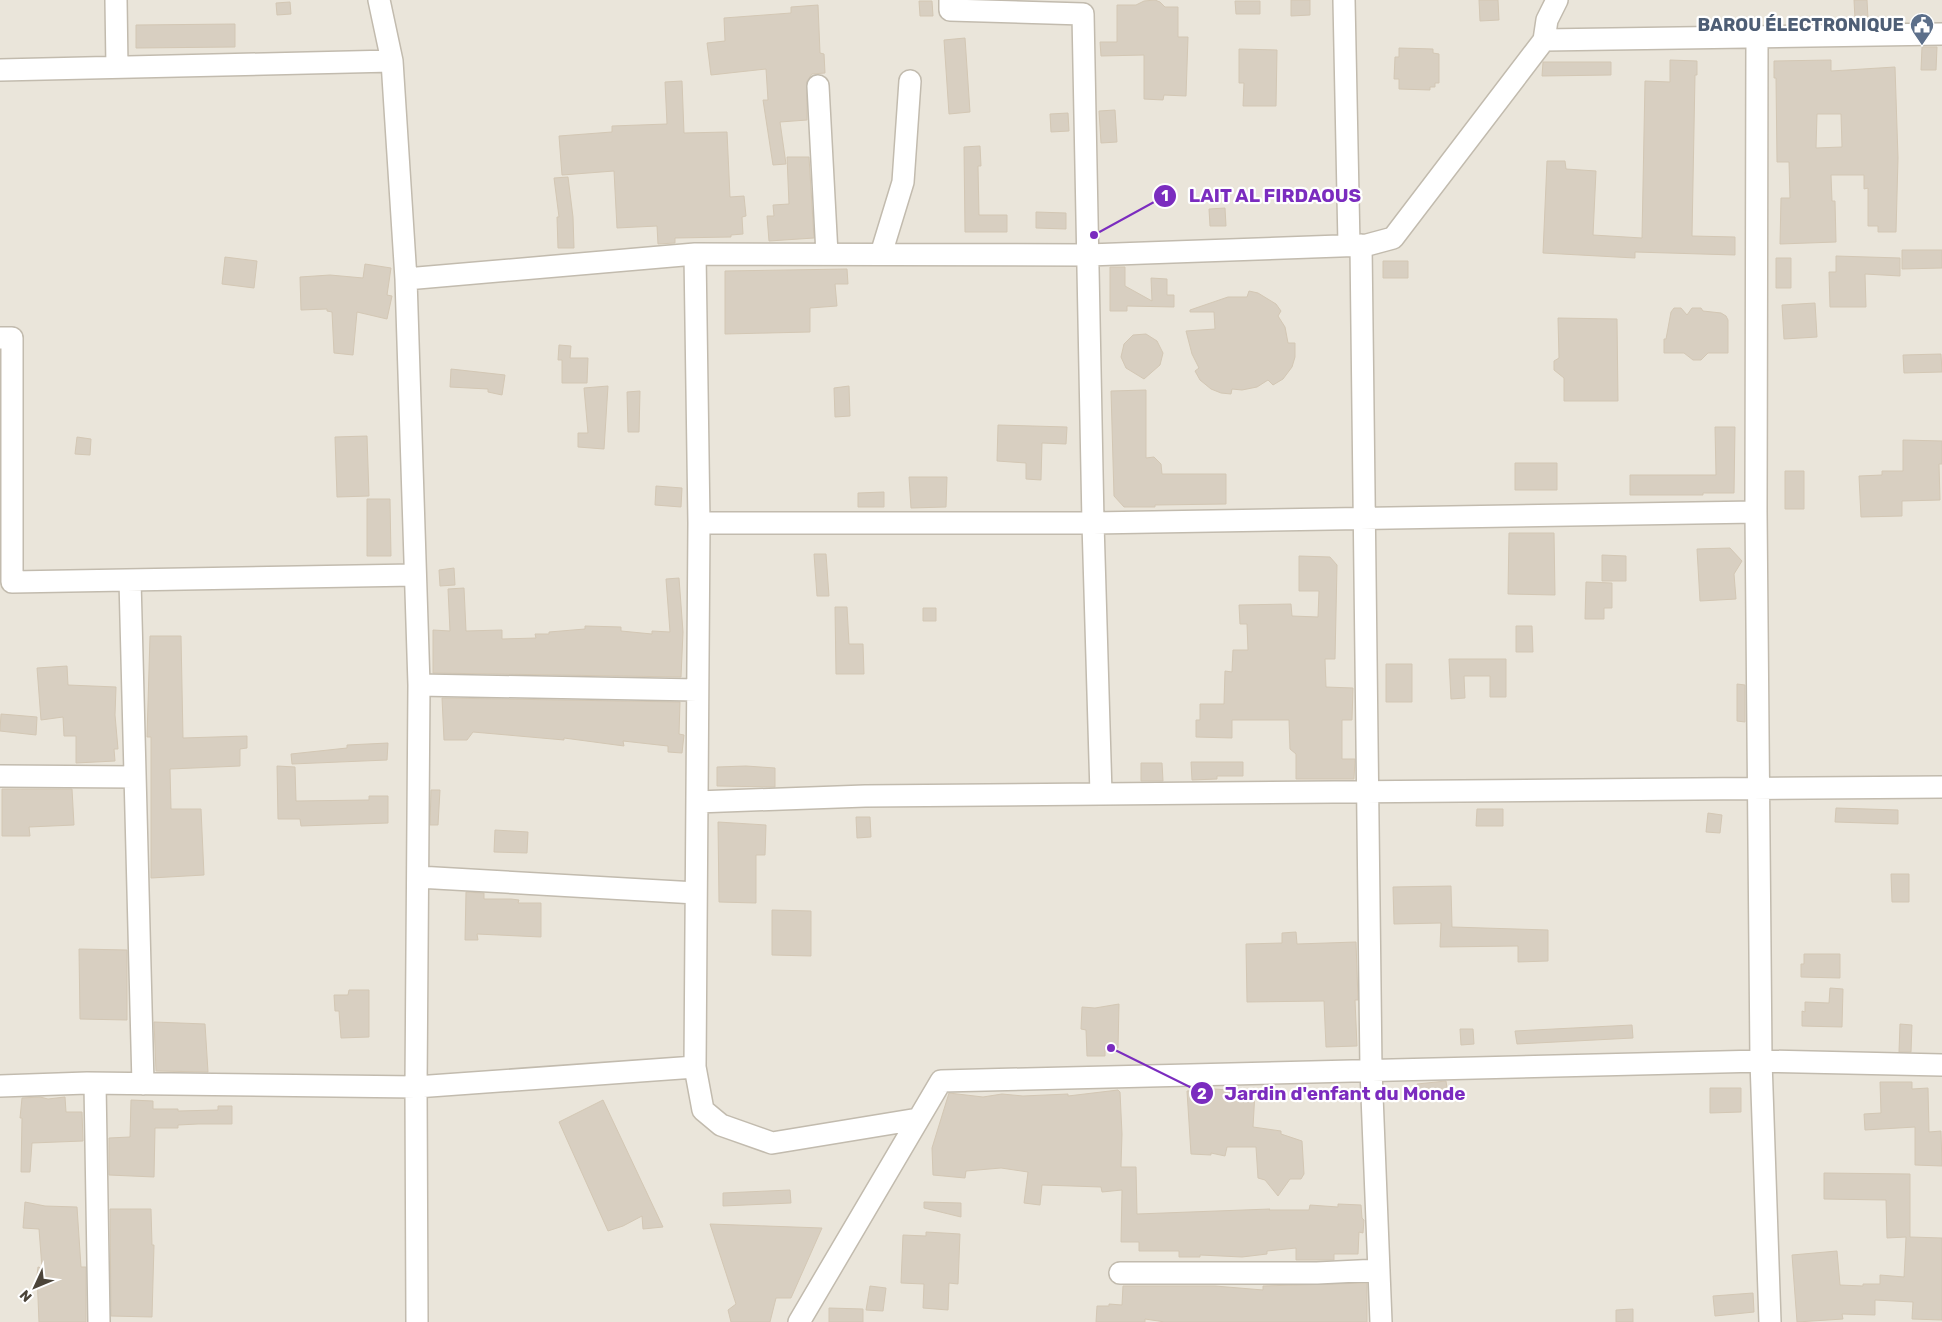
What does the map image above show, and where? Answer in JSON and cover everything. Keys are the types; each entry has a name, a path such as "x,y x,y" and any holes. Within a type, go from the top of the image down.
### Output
{"street":[{"path":"116,0 117,67"},
{"path":"379,0 392,61 406,279 419,685 416,1087 417,1322"},
{"path":"950,0 950,10 1083,14 1093,523 1101,794"},
{"path":"1344,0 1355,245 1364,519 1371,1070 1381,1322"},
{"path":"406,279 695,254 1088,255 1355,245 1393,238 1544,40 1547,20 1557,0"},
{"path":"1544,40 1942,34"},
{"path":"1757,36 1756,512 1761,1061 1770,1322"},
{"path":"0,70 392,61"},
{"path":"881,254 903,182 910,81"},
{"path":"818,86 827,254"},
{"path":"695,254 698,523 696,1066 702,1110 721,1125 772,1143 918,1119"},
{"path":"0,338 12,338 12,582 414,575"},
{"path":"698,523 1093,523 1756,512"},
{"path":"130,580 143,1084"},
{"path":"419,685 698,690"},
{"path":"0,776 135,777"},
{"path":"697,802 865,796 1942,787"},
{"path":"418,877 696,893"},
{"path":"799,1322 941,1081 1761,1061 1942,1065"},
{"path":"0,1086 143,1084 416,1087 696,1066"},
{"path":"95,1084 99,1322"},
{"path":"1120,1272 1317,1272 1379,1270"}],"shaded area":[{"path":"0,0 1942,0 1942,1322 0,1322"}],"building":[{"path":"1155,0 1165,7 1178,7 1178,37 1188,37 1186,96 1164,95 1163,100 1144,99 1144,55 1101,56 1100,42 1117,42 1117,5 1136,5 1144,1"},
{"path":"1291,0 1310,0 1310,15 1291,16"},
{"path":"1479,0 1498,0 1499,20 1480,21"},
{"path":"1854,0 1867,0 1868,18 1855,19"},
{"path":"919,1 932,1 933,16 920,16"},
{"path":"1235,1 1260,1 1260,14 1236,14"},
{"path":"290,2 291,14 277,15 276,3"},
{"path":"818,5 820,53 824,54 825,73 812,74 807,81 807,120 780,122 786,164 773,165 763,100 768,100 766,69 711,75 707,43 725,41 724,18 791,13 791,7"},
{"path":"235,24 235,47 136,48 136,25"},
{"path":"965,38 970,112 949,114 944,40"},
{"path":"1922,47 1937,47 1936,70 1921,70"},
{"path":"1399,48 1433,49 1433,53 1439,54 1439,83 1435,83 1435,87 1430,87 1430,90 1399,89 1399,79 1394,79 1395,57 1399,57"},
{"path":"1239,49 1277,50 1276,106 1243,106 1244,83 1239,83"},
{"path":"1670,60 1697,61 1697,75 1695,75 1692,236 1735,237 1735,255 1635,252 1635,258 1543,253 1547,161 1565,161 1566,169 1596,171 1593,235 1642,238 1645,81 1670,82"},
{"path":"1831,60 1831,71 1895,67 1898,158 1896,232 1878,232 1878,226 1868,226 1868,188 1864,189 1864,175 1831,175 1832,201 1835,201 1836,242 1780,244 1781,198 1790,198 1789,162 1777,162 1774,61","holes":["1817,114 1841,114 1842,147 1816,148"]},
{"path":"1543,62 1611,62 1611,75 1542,76"},
{"path":"682,81 684,133 727,132 730,197 744,196 746,216 742,217 743,234 731,235 731,237 675,238 675,243 658,244 657,226 617,228 614,171 562,175 559,136 612,132 612,126 667,124 665,82"},
{"path":"1115,110 1117,142 1101,143 1099,111"},
{"path":"1068,113 1069,131 1051,132 1050,114"},
{"path":"980,146 981,166 978,166 979,215 1007,215 1007,232 965,232 964,147"},
{"path":"787,157 809,157 814,238 769,241 767,216 774,216 773,205 789,204"},
{"path":"568,177 573,217 574,248 558,248 557,217 559,217 554,178"},
{"path":"1225,208 1226,226 1210,226 1209,209"},
{"path":"1036,212 1066,213 1066,229 1036,228"},
{"path":"1902,250 1942,250 1942,268 1902,269"},
{"path":"1836,256 1900,258 1900,276 1865,274 1866,307 1830,307 1829,272 1836,272"},
{"path":"225,257 257,261 254,288 222,284"},
{"path":"1776,258 1791,258 1791,288 1776,288"},
{"path":"1383,261 1408,261 1408,278 1383,278"},
{"path":"365,264 391,268 387,295 392,296 387,319 357,312 353,355 334,353 332,312 327,311 327,309 301,310 300,277 330,275 363,278"},
{"path":"1110,267 1125,267 1125,286 1152,301 1151,278 1167,279 1167,295 1174,295 1174,307 1127,306 1127,311 1110,311"},
{"path":"847,269 848,284 835,284 837,306 810,308 810,332 725,334 725,271"},
{"path":"1249,291 1258,293 1276,304 1281,311 1278,316 1285,327 1288,343 1295,343 1295,357 1292,367 1283,379 1273,385 1268,380 1257,387 1242,390 1232,389 1231,394 1221,393 1211,389 1200,380 1195,371 1199,368 1192,354 1186,331 1215,329 1214,312 1190,312 1190,310 1228,297 1247,297"},
{"path":"1815,303 1817,337 1784,339 1782,305"},
{"path":"1674,308 1681,308 1687,315 1692,308 1701,308 1703,311 1721,313 1726,316 1728,320 1728,353 1708,353 1701,360 1693,360 1684,353 1664,353 1664,339 1666,339 1671,312"},
{"path":"1558,318 1617,319 1618,401 1564,401 1564,378 1554,370 1554,361 1559,358"},
{"path":"1146,334 1157,341 1163,353 1160,365 1144,379 1126,368 1121,357 1124,344 1133,335"},
{"path":"559,345 571,346 570,358 588,358 587,383 562,383 562,360 558,360"},
{"path":"1941,354 1942,372 1904,373 1903,355"},
{"path":"451,369 505,375 502,395 488,392 488,389 450,387"},
{"path":"608,386 604,449 578,447 578,433 588,433 584,388"},
{"path":"849,386 850,416 835,417 834,388"},
{"path":"1146,390 1146,458 1154,457 1161,464 1162,474 1226,474 1226,504 1124,507 1114,496 1111,391"},
{"path":"640,391 639,432 628,432 627,392"},
{"path":"998,425 1067,427 1066,444 1042,443 1041,480 1026,479 1026,463 997,461"},
{"path":"1715,427 1735,427 1734,493 1630,495 1630,475 1716,475"},
{"path":"367,436 369,496 337,497 335,437"},
{"path":"77,437 91,439 90,455 75,454"},
{"path":"1903,440 1942,441 1942,464 1939,464 1940,500 1902,501 1902,516 1861,517 1859,476 1882,475 1882,471 1903,471"},
{"path":"1515,463 1557,463 1557,490 1515,490"},
{"path":"1785,471 1804,471 1804,509 1785,509"},
{"path":"909,477 947,477 946,507 911,508"},
{"path":"656,486 682,488 681,507 655,505"},
{"path":"884,492 884,507 858,507 858,493"},
{"path":"367,499 390,499 391,556 367,556"},
{"path":"1509,533 1554,533 1555,595 1508,594"},
{"path":"1730,548 1742,561 1734,574 1736,599 1700,601 1697,549"},
{"path":"814,554 826,554 829,596 817,596"},
{"path":"1602,555 1626,556 1626,581 1602,581"},
{"path":"1299,556 1330,557 1337,565 1335,659 1325,659 1326,687 1353,688 1352,720 1342,720 1342,759 1355,759 1354,779 1296,779 1296,754 1290,749 1289,720 1232,720 1232,738 1196,737 1196,720 1200,720 1200,704 1224,704 1225,671 1232,672 1233,650 1248,650 1247,624 1240,624 1239,605 1291,604 1292,616 1318,617 1319,591 1299,591"},
{"path":"454,568 455,585 440,586 439,570"},
{"path":"679,578 683,632 681,677 433,673 433,630 450,631 448,589 464,588 466,631 502,630 502,639 536,638 535,634 585,629 585,626 621,627 621,631 652,634 652,631 670,632 666,579"},
{"path":"1586,582 1612,583 1612,608 1604,608 1604,619 1585,619"},
{"path":"835,607 847,607 849,644 863,644 864,674 836,674"},
{"path":"923,608 936,608 936,621 923,621"},
{"path":"1516,626 1532,626 1533,652 1516,652"},
{"path":"150,636 181,636 183,738 247,736 247,748 240,749 240,766 170,769 171,809 201,809 204,875 151,878 151,737 147,737"},
{"path":"1449,659 1506,659 1506,697 1490,697 1490,676 1464,676 1465,698 1451,699"},
{"path":"1386,664 1412,664 1412,702 1386,702"},
{"path":"67,666 68,685 116,687 115,715 118,749 114,749 115,761 76,763 76,736 64,736 63,717 41,720 37,668"},
{"path":"1737,684 1745,685 1745,722 1737,721"},
{"path":"442,698 680,702 679,734 684,735 682,753 668,752 668,746 623,741 624,746 564,738 564,740 473,732 467,740 444,740"},
{"path":"1,714 37,717 36,735 0,731"},
{"path":"388,743 387,760 292,764 291,754 347,748 347,745"},
{"path":"1191,762 1243,762 1243,776 1217,776 1217,779 1192,780"},
{"path":"1141,763 1162,763 1163,781 1141,781"},
{"path":"277,766 295,767 296,801 369,800 369,796 388,796 388,823 301,826 300,819 278,819"},
{"path":"717,767 775,768 775,787 717,786"},
{"path":"2,789 72,789 74,825 29,827 30,836 2,836"},
{"path":"431,790 440,790 438,825 430,825"},
{"path":"1836,808 1898,810 1898,824 1835,822"},
{"path":"1477,809 1503,809 1503,826 1476,826"},
{"path":"1708,813 1722,815 1720,833 1706,832"},
{"path":"856,817 870,817 871,837 857,838"},
{"path":"718,822 766,825 765,855 756,855 756,903 719,902"},
{"path":"495,830 528,832 527,853 494,852"},
{"path":"1891,874 1909,874 1909,902 1892,902"},
{"path":"1451,886 1452,927 1548,930 1548,961 1518,962 1518,946 1440,947 1441,923 1394,924 1393,887"},
{"path":"466,892 484,893 484,899 511,899 519,900 518,903 541,903 541,937 477,934 478,940 465,940"},
{"path":"772,910 811,911 811,956 772,955"},
{"path":"1296,932 1297,944 1356,942 1358,1000 1355,1000 1357,1046 1326,1047 1324,1001 1247,1002 1246,944 1282,943 1282,933"},
{"path":"79,949 127,950 127,1020 80,1019"},
{"path":"1804,954 1840,954 1840,978 1801,977 1801,964 1804,964"},
{"path":"1830,988 1843,989 1842,1027 1802,1026 1802,1011 1805,1012 1805,1002 1829,1003"},
{"path":"349,990 369,990 369,1037 341,1038 339,1011 335,1011 334,995 348,995"},
{"path":"1119,1004 1118,1048 1105,1046 1105,1056 1087,1056 1086,1030 1081,1029 1082,1007 1095,1008"},
{"path":"154,1022 205,1024 208,1072 156,1071"},
{"path":"1900,1024 1912,1025 1911,1052 1899,1052"},
{"path":"1632,1025 1633,1038 1517,1044 1515,1031"},
{"path":"1460,1029 1473,1029 1474,1044 1461,1045"},
{"path":"1446,1081 1448,1095 1419,1098 1417,1084"},
{"path":"1880,1082 1912,1082 1912,1089 1928,1088 1929,1132 1941,1131 1942,1166 1915,1165 1915,1127 1865,1130 1864,1114 1881,1113"},
{"path":"1201,1088 1255,1092 1253,1127 1281,1131 1281,1134 1302,1141 1304,1174 1301,1179 1290,1179 1278,1196 1265,1180 1258,1178 1256,1147 1227,1147 1225,1156 1211,1153 1211,1155 1191,1154 1187,1091 1201,1090"},
{"path":"1710,1088 1741,1088 1741,1112 1710,1113"},
{"path":"1118,1090 1120,1092 1122,1134 1121,1167 1136,1167 1137,1214 1270,1209 1309,1210 1310,1205 1338,1207 1338,1204 1361,1205 1362,1218 1364,1220 1363,1233 1359,1232 1358,1254 1334,1254 1334,1260 1296,1260 1296,1248 1267,1251 1267,1254 1242,1257 1200,1255 1200,1257 1179,1257 1179,1251 1139,1251 1139,1242 1121,1242 1122,1190 1102,1192 1101,1187 1042,1185 1040,1205 1024,1203 1028,1172 1001,1168 966,1171 965,1178 933,1175 932,1148 949,1093 983,1097 1002,1094 1023,1096 1068,1094 1068,1096"},
{"path":"40,1097 48,1099 65,1097 66,1112 82,1112 83,1141 32,1143 30,1172 21,1172 22,1118 20,1118 22,1098"},
{"path":"131,1100 153,1101 153,1109 178,1109 178,1111 218,1110 218,1106 232,1106 232,1124 178,1125 178,1128 155,1128 154,1177 109,1175 109,1138 130,1137"},
{"path":"603,1100 663,1227 643,1229 642,1216 608,1231 559,1122"},
{"path":"1824,1173 1910,1174 1910,1237 1942,1238 1942,1320 1912,1319 1913,1302 1875,1300 1875,1315 1842,1314 1843,1319 1797,1322 1792,1255 1837,1251 1840,1285 1863,1286 1863,1284 1880,1284 1880,1275 1904,1277 1906,1237 1887,1238 1886,1200 1824,1199"},
{"path":"790,1190 791,1203 723,1206 723,1193"},
{"path":"25,1202 45,1206 77,1207 81,1267 86,1267 86,1322 39,1322 37,1275 38,1267 42,1268 39,1229 23,1228"},
{"path":"924,1202 961,1203 961,1217 924,1208"},
{"path":"110,1209 151,1209 152,1245 154,1245 152,1317 111,1316"},
{"path":"710,1224 822,1228 791,1298 776,1298 770,1322 731,1322 728,1310 736,1304"},
{"path":"926,1232 960,1234 958,1284 949,1283 948,1310 923,1308 924,1284 901,1283 903,1235 926,1236"},
{"path":"1367,1283 1367,1322 1165,1322 1145,1319 1145,1322 1096,1322 1097,1306 1109,1306 1109,1304 1122,1305 1123,1286 1215,1286 1263,1290 1263,1286"},
{"path":"870,1286 886,1288 883,1311 866,1310"},
{"path":"1753,1293 1754,1312 1715,1316 1713,1296"},
{"path":"829,1308 863,1309 863,1322 829,1322"},
{"path":"1633,1309 1633,1322 1616,1322 1616,1310"}],"place":[{"name":"BAROU ÉLECTRONIQUE","path":"1922,46"},
{"name":"LAIT AL FIRDAOUS","path":"1094,235"},
{"name":"Jardin d'enfant du Monde","path":"1111,1048"}]}
